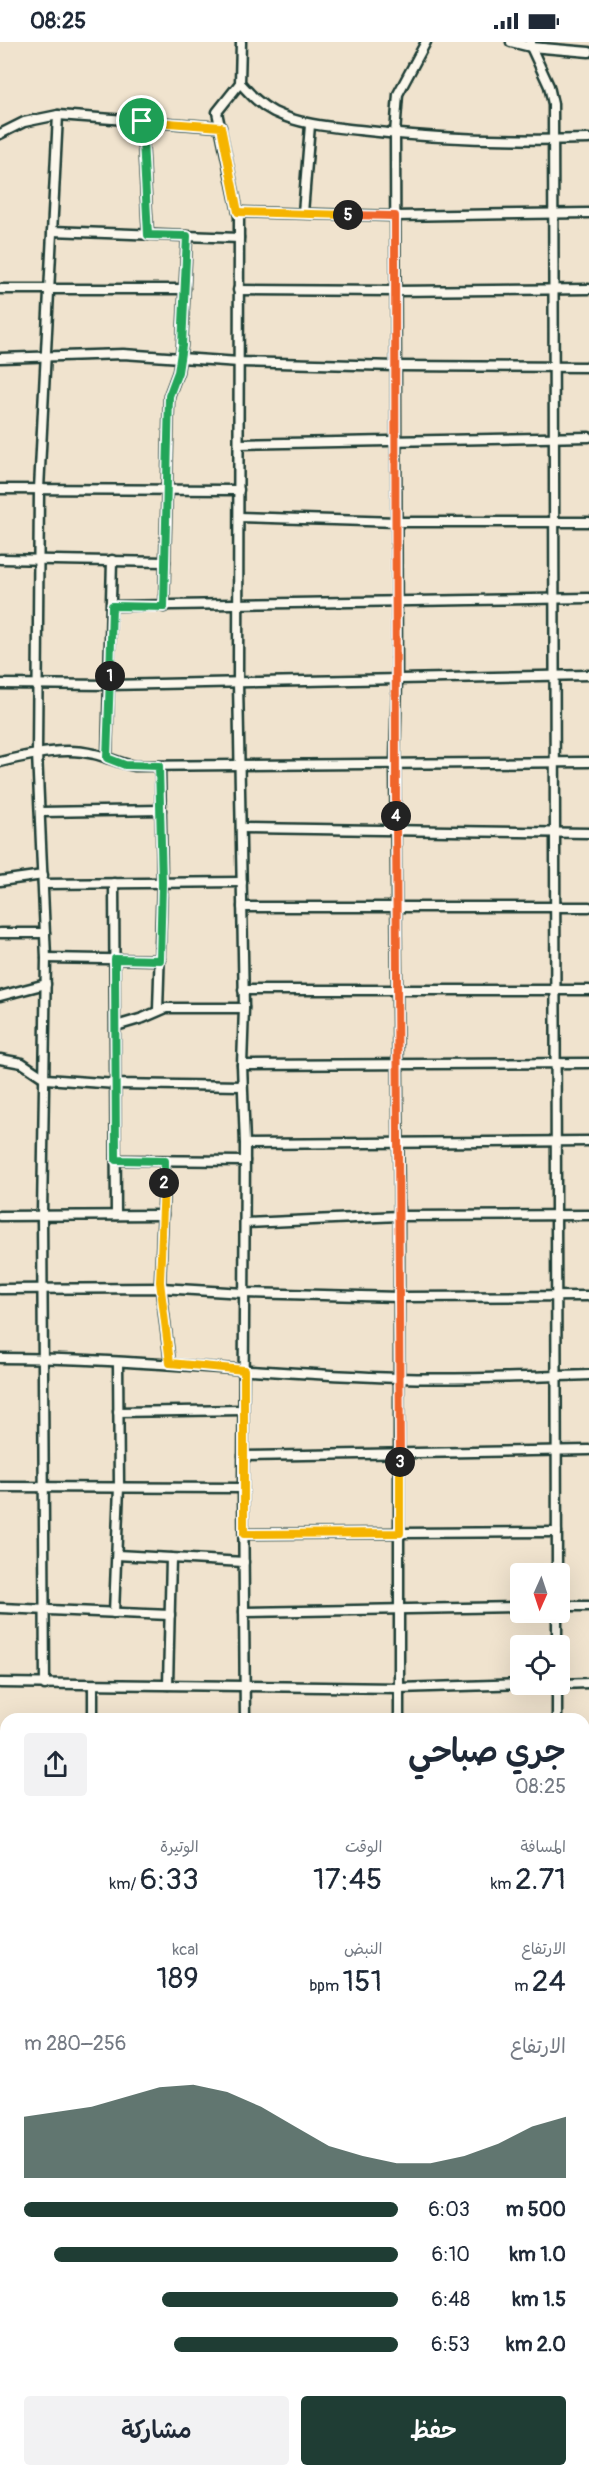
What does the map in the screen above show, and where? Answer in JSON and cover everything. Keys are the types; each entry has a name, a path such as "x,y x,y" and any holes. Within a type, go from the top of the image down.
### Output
{"street":[{"path":"241,42 240,83 217,112 238,212 239,238 238,682 244,1008 242,1086 245,1144 243,1410 245,1713"},
{"path":"399,1713 395,134 398,94 426,42"},
{"path":"511,42 589,52"},
{"path":"531,44 549,86 553,104 553,762 557,1563"},
{"path":"240,83 258,104 310,125 395,134 553,140 589,139"},
{"path":"0,134 24,122 58,115 221,127"},
{"path":"45,1685 43,1358 45,1290 42,1216 46,1079 46,958 38,753 39,489 58,115"},
{"path":"142,121 148,235"},
{"path":"303,213 310,125"},
{"path":"238,212 395,216 589,213"},
{"path":"52,231 239,238"},
{"path":"164,607 169,396 180,359 187,236"},
{"path":"0,289 185,289"},
{"path":"238,290 589,289"},
{"path":"0,358 123,354 239,362 589,367"},
{"path":"240,444 589,437"},
{"path":"0,489 239,490"},
{"path":"238,517 397,522 589,522"},
{"path":"0,559 165,562"},
{"path":"107,758 112,560"},
{"path":"112,606 164,607 589,598"},
{"path":"0,684 110,685 589,675"},
{"path":"0,762 38,753 87,752 125,765 159,766 589,762"},
{"path":"158,1010 162,883 159,766"},
{"path":"41,812 161,810"},
{"path":"242,828 589,833"},
{"path":"0,881 242,882"},
{"path":"114,883 116,1215"},
{"path":"242,907 589,907"},
{"path":"0,933 45,933"},
{"path":"46,958 160,960"},
{"path":"0,996 46,984"},
{"path":"243,990 589,990"},
{"path":"116,1026 166,1008 244,1008"},
{"path":"0,1059 22,1063 46,1079 116,1084 242,1086"},
{"path":"242,1065 589,1064"},
{"path":"245,1144 589,1141"},
{"path":"116,1160 245,1161"},
{"path":"165,1161 161,1288 170,1363"},
{"path":"0,1216 163,1215"},
{"path":"245,1223 399,1216 589,1215"},
{"path":"0,1289 161,1288 244,1293 399,1297 589,1296"},
{"path":"0,1358 170,1363 244,1370 399,1378 589,1375"},
{"path":"114,1613 119,1487 118,1362"},
{"path":"118,1412 243,1410"},
{"path":"243,1456 589,1450"},
{"path":"0,1487 243,1488"},
{"path":"244,1534 557,1532"},
{"path":"117,1555 244,1562"},
{"path":"168,1685 171,1558"},
{"path":"570,1606 589,1606"},
{"path":"244,1612 510,1607"},
{"path":"0,1608 170,1615"},
{"path":"0,1683 399,1688 510,1685"},
{"path":"570,1684 589,1683"},
{"path":"93,1685 93,1713"},
{"path":"557,1713 558,1695"}],"route":[{"path":"142,121 221,127 238,212 395,216 397,678 395,763 400,1533 244,1534 244,1370 170,1363 160,1282 165,1161 116,1160 115,959 160,960 162,883 159,766 125,765 107,758 112,606 164,607 169,396 178,372 182,346 187,236 148,235 142,121"}]}
